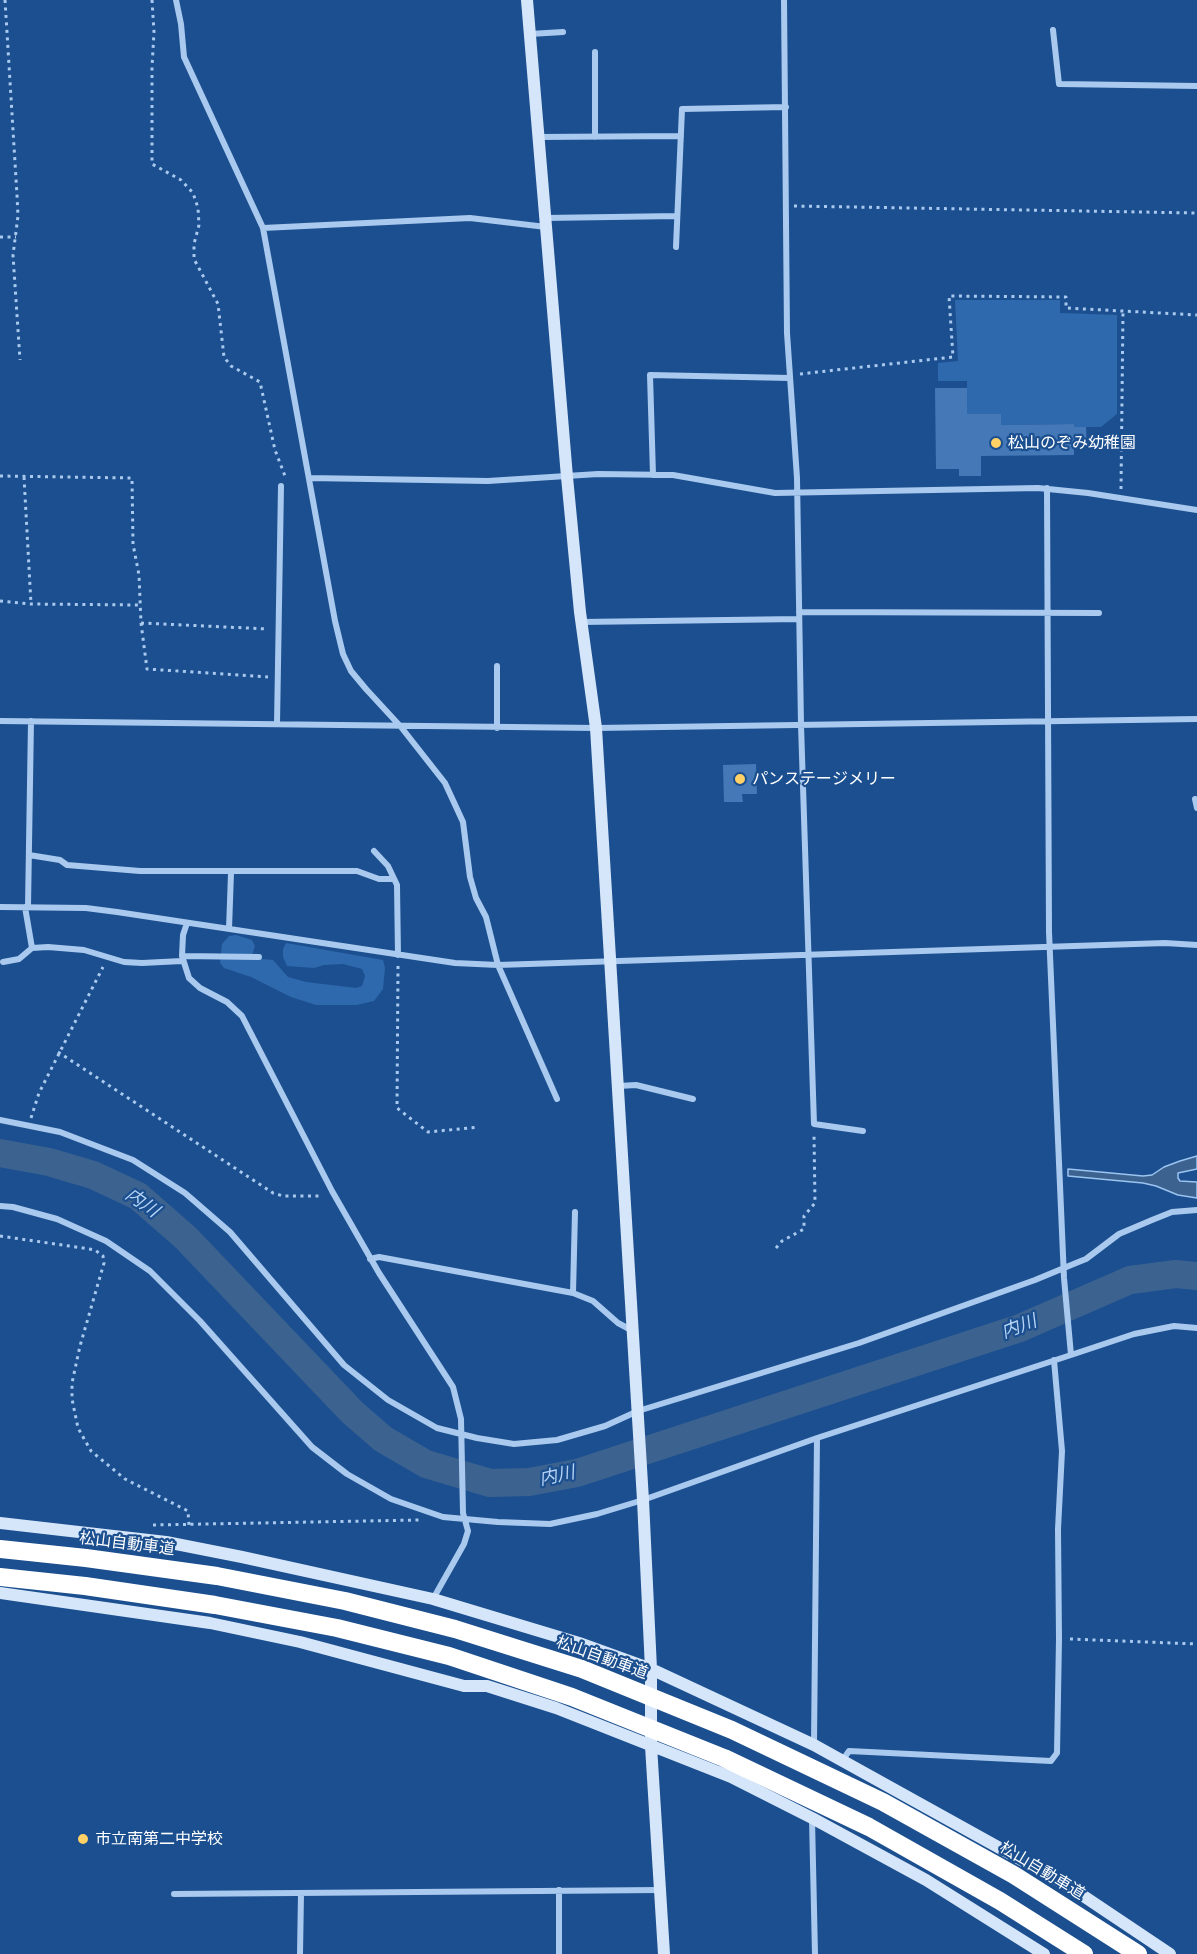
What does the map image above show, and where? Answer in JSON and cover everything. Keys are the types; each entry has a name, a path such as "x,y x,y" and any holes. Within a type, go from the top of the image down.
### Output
{"highway":[{"name":"松山自動車道","path":"0,1549 87,1558 217,1576 345,1601 455,1629 582,1669 732,1730 883,1802 1014,1875 1138,1954"},
{"path":"0,1577 85,1586 203,1603 337,1628 449,1656 572,1697 724,1758 869,1827 1000,1901 1084,1954"}],"street":[{"path":"176,0 184,57 263,228 343,654 358,680 401,727 445,783 463,822 470,877 476,898 486,917 498,965 557,1099"},
{"path":"527,0 567,477 581,621 596,728 643,1496 651,1669 651,1746 664,1954"},
{"path":"784,0 787,333 797,493 801,725 814,1124 862,1131"},
{"path":"1053,30 1059,84 1197,86"},
{"path":"530,34 563,32"},
{"path":"595,52 595,137"},
{"path":"676,247 682,109 786,106"},
{"path":"539,137 681,136"},
{"path":"263,228 470,218 546,223 677,216"},
{"path":"653,475 650,375 790,377"},
{"path":"309,478 488,481 598,474 653,475 700,478 775,493 1047,488 1197,510"},
{"path":"277,724 281,486"},
{"path":"1047,488 1051,948 1064,1278 1068,1346 1071,1354"},
{"path":"581,621 799,615 1099,613"},
{"path":"497,666 497,728"},
{"path":"0,721 596,728 1197,719"},
{"path":"31,721 26,907 32,948"},
{"path":"1195,799 1197,808"},
{"path":"374,851 388,866 397,885 398,955"},
{"path":"29,855 60,860 67,865 140,872 357,871 380,879 393,879"},
{"path":"229,929 231,873"},
{"path":"0,906 86,908 455,963 498,965 1165,943 1197,945"},
{"path":"187,923 183,935 182,959 189,978 200,988 227,1002 242,1016 332,1191 370,1258 406,1318 441,1366 453,1387 461,1419 463,1516 468,1531 464,1544 433,1599"},
{"path":"3,962 19,959 32,948 84,950 142,963 182,959 259,957"},
{"path":"618,1086 636,1085 693,1099"},
{"path":"0,1119 60,1132 133,1160 185,1192 230,1232 344,1365 388,1401 437,1428 461,1437 514,1444 556,1440 605,1426 859,1343 1064,1268 1086,1258 1119,1234 1172,1212 1197,1210"},
{"path":"0,1206 13,1207 57,1219 113,1246 150,1272 201,1321 312,1448 347,1474 391,1499 443,1516 550,1524 597,1514 643,1496 1134,1334 1174,1326 1197,1328"},
{"path":"573,1293 575,1212"},
{"path":"370,1258 380,1257 573,1293 593,1301 618,1323 633,1331"},
{"path":"842,1761 849,1751 1051,1761 1057,1753 1058,1529 1062,1451 1054,1360"},
{"path":"814,1745 817,1438"},
{"path":"0,1523 166,1542 433,1599 579,1643 651,1669 814,1745 1070,1887 1170,1954"},
{"path":"0,1593 210,1623 300,1642 464,1686 487,1686 556,1708 731,1777 926,1880 1044,1954"},
{"path":"812,1818 815,1954"},
{"path":"559,1890 559,1954"},
{"path":"174,1894 661,1890"},
{"path":"300,1954 301,1894"}],"path":[{"path":"5,0 18,216 14,255 20,360"},
{"path":"152,0 154,32 152,164 181,180 193,193 198,208 199,225 194,244 194,259 218,304 224,357 231,366 260,382 275,450 287,482 281,486"},
{"path":"786,206 1197,213"},
{"path":"0,237 16,237"},
{"path":"790,377 953,357 949,296 1066,297 1066,308 1197,315"},
{"path":"1120,498 1123,311"},
{"path":"0,476 132,478 133,544 139,574 141,622 147,669 278,678"},
{"path":"24,477 32,604"},
{"path":"0,601 32,604 140,605"},
{"path":"141,622 279,630"},
{"path":"398,955 398,1108 428,1132 478,1127"},
{"path":"28,1125 39,1093 58,1052 108,957"},
{"path":"58,1052 273,1192 283,1196 318,1197 332,1191"},
{"path":"776,1248 782,1241 804,1229 804,1216 815,1203 814,1124"},
{"path":"0,1236 95,1250 103,1256 104,1263 80,1346 72,1383 72,1399 78,1428 91,1451 125,1479 188,1511 189,1525"},
{"path":"124,1537 145,1525 428,1520"},
{"path":"1059,1639 1197,1644"}],"shaded area":[{"path":"955,300 1060,300 1060,313 1117,315 1117,414 1101,427 1074,427 1073,424 1001,425 1000,414 967,414 967,381 938,381 938,363 958,361"},
{"path":"236,935 252,940 255,946 251,958 273,960 288,977 306,982 356,988 362,986 365,976 362,969 343,964 314,968 287,966 283,957 286,943 383,960 385,968 383,989 374,1001 357,1005 316,1005 291,997 251,977 224,968 220,963 222,944 229,936"},
{"path":"1197,1156 1197,1169 1178,1173 1178,1178 1180,1181 1197,1182 1197,1198 1178,1195 1143,1183 1068,1176 1068,1169 1152,1175 1164,1167"}],"building":[{"path":"935,388 967,388 967,414 1001,414 1001,425 1074,424 1074,427 1086,427 1087,445 1074,445 1074,455 981,456 981,476 959,476 959,469 936,469"},
{"name":"パンステージメリー","path":"756,764 757,794 742,794 743,802 724,802 723,765"}],"waterway":[{"name":"内川","path":"0,1153 49,1162 93,1175 138,1196 186,1238 352,1412 383,1439 426,1464 490,1483 529,1482 577,1473 1020,1328 1130,1280 1176,1274 1197,1276"}],"place":[{"name":"松山のぞみ幼稚園","path":"996,443"},
{"name":"パンステージメリー","path":"740,779"},
{"name":"市立南第二中学校","path":"83,1839"}]}
